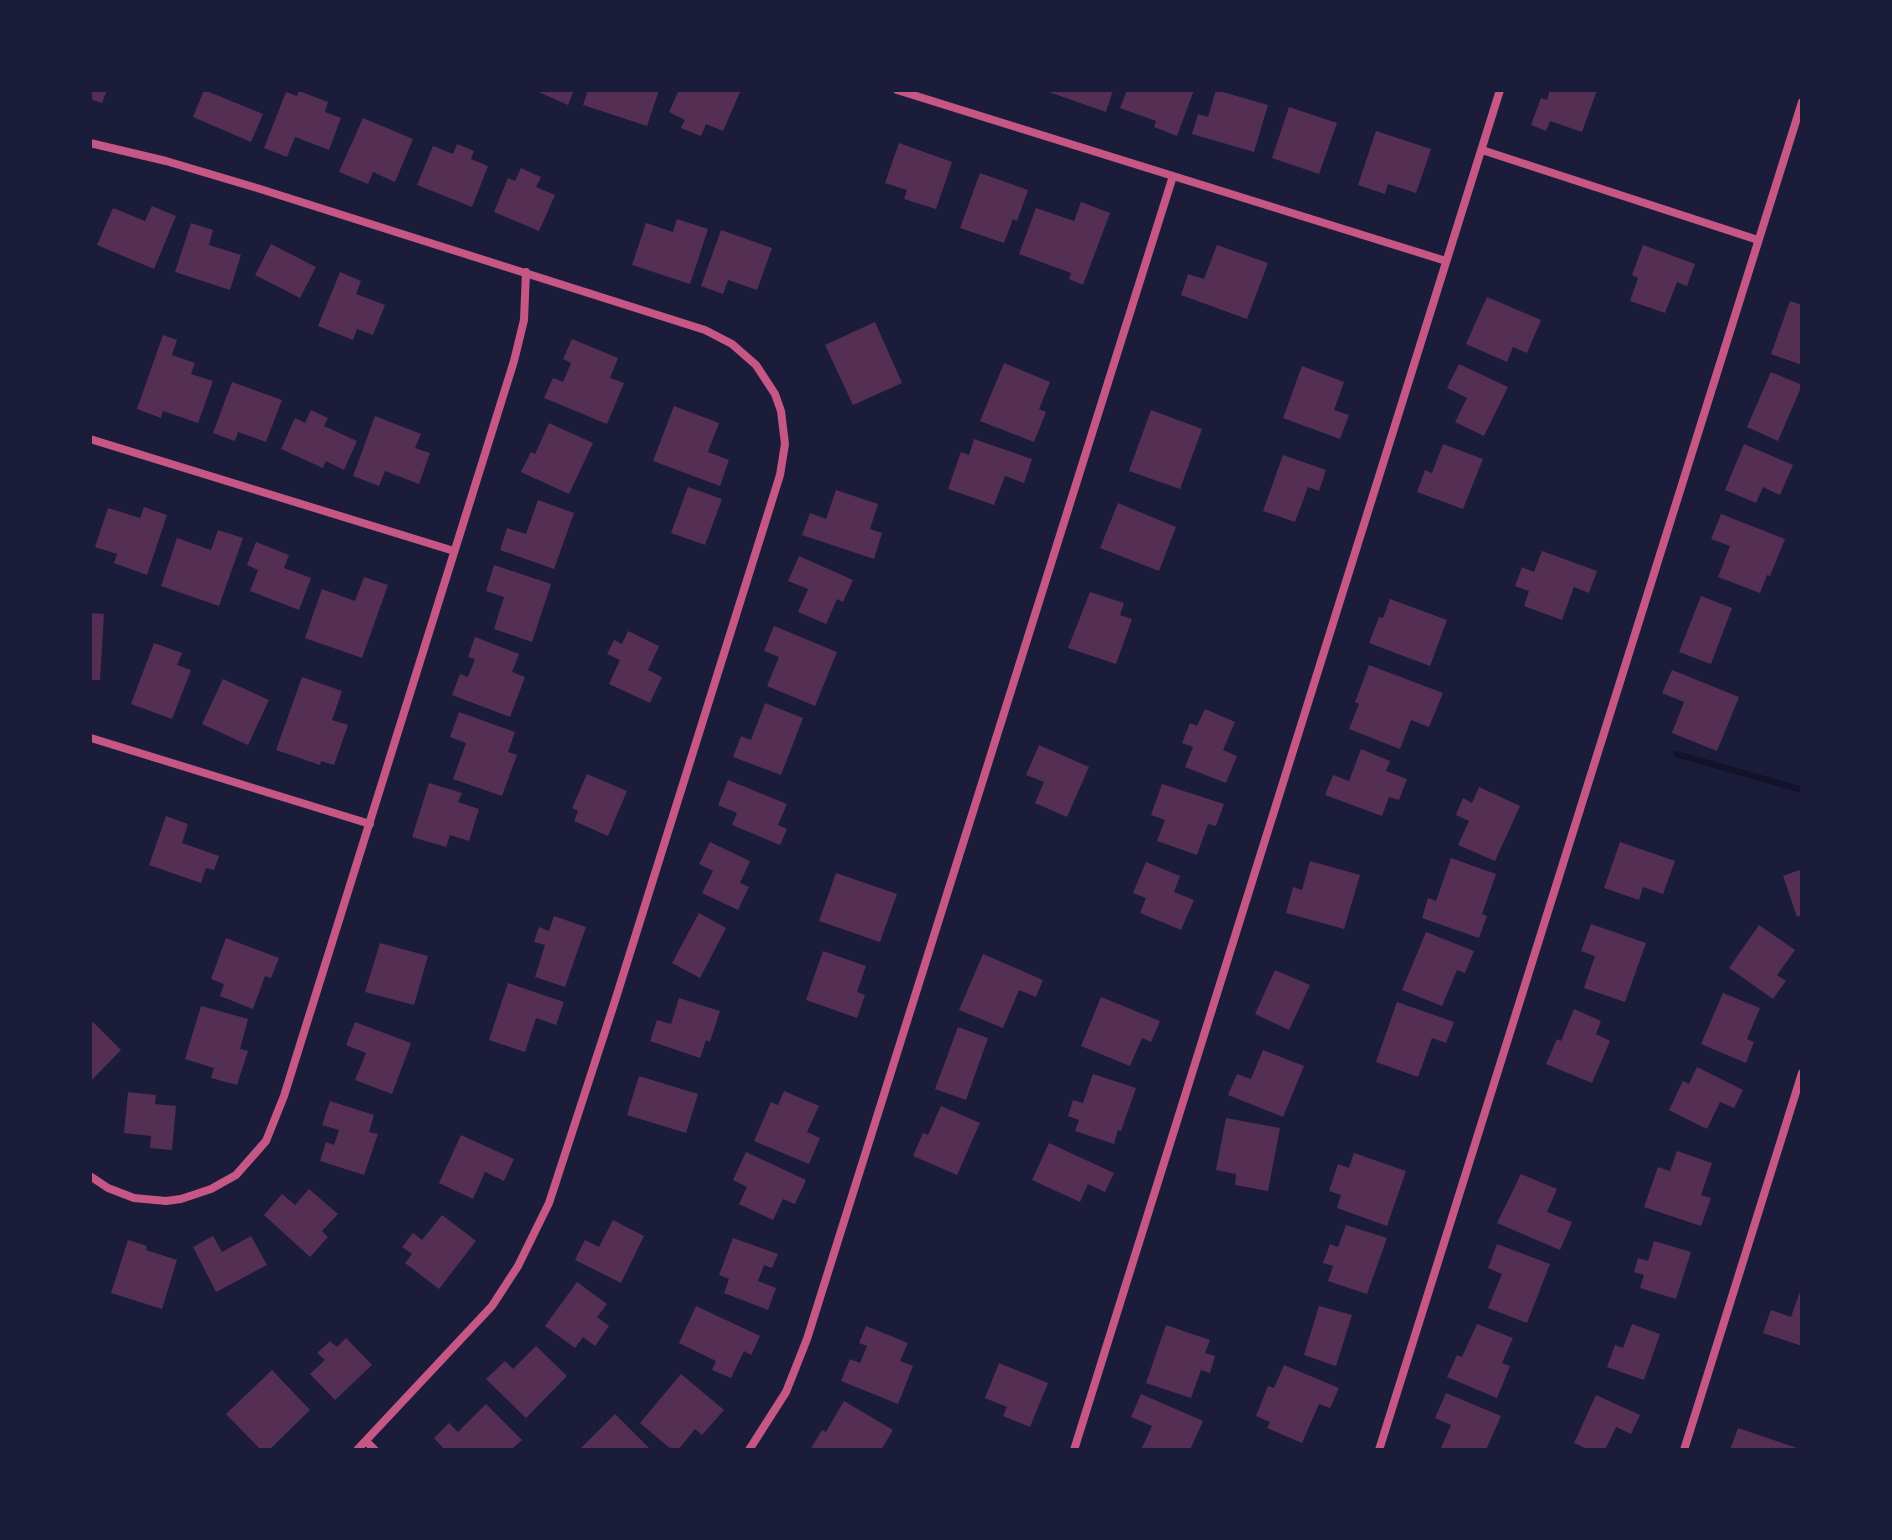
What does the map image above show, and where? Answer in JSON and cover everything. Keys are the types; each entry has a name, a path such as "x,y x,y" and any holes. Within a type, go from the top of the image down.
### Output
{"street":[{"path":"897,90 1446,261"},
{"path":"1074,1450 1500,90"},
{"path":"1379,1450 1802,102"},
{"path":"90,143 210,174 688,324 732,344 756,365 781,411 785,444 780,475 610,1019 549,1203 518,1266 492,1306 357,1450"},
{"path":"1482,150 1758,240"},
{"path":"749,1450 786,1392 811,1327 1173,176"},
{"path":"90,1176 108,1188 134,1198 157,1201 181,1199 225,1183 236,1175 258,1152 272,1128 521,337 526,272"},
{"path":"90,439 454,551"},
{"path":"91,738 370,824"},
{"path":"1684,1450 1802,1073"},
{"path":"366,1441 375,1450"}],"building":[{"path":"90,90 107,90 102,103 90,99"},
{"path":"204,90 263,114 251,142 193,117"},
{"path":"534,90 574,90 568,105"},
{"path":"588,90 659,90 647,126 583,105"},
{"path":"679,90 740,92 723,131 706,124 701,136 681,128 685,120 669,112"},
{"path":"1043,90 1113,90 1106,112"},
{"path":"1127,90 1194,90 1177,136 1154,127 1156,121 1120,108"},
{"path":"1216,90 1268,105 1254,152 1192,134 1198,114 1208,117"},
{"path":"1550,90 1597,90 1582,132 1550,121 1546,131 1531,125 1541,98 1547,100"},
{"path":"299,91 328,102 325,112 341,118 329,150 295,137 287,157 264,148 286,92 297,96"},
{"path":"1289,107 1337,123 1319,174 1272,158"},
{"path":"363,118 413,139 395,182 373,172 368,184 339,172"},
{"path":"1376,131 1431,149 1416,193 1388,184 1385,194 1358,185"},
{"path":"899,143 952,162 936,209 904,199 907,190 885,183"},
{"path":"457,144 474,151 471,159 488,166 472,207 417,185 433,146 453,154"},
{"path":"521,168 541,177 536,187 555,195 539,231 494,212 508,178 515,181"},
{"path":"980,173 1028,190 1017,221 1013,219 1004,243 960,228"},
{"path":"1081,202 1110,213 1083,285 1069,279 1071,273 1019,254 1036,208 1074,221"},
{"path":"152,206 176,216 154,269 97,245 113,208 145,221"},
{"path":"677,219 708,229 690,284 632,265 646,223 673,232"},
{"path":"191,223 213,230 209,245 241,255 230,290 175,272"},
{"path":"721,230 772,248 757,290 728,280 723,294 701,286"},
{"path":"271,244 316,267 300,298 255,275"},
{"path":"1217,245 1268,263 1247,319 1181,295 1188,274 1204,279"},
{"path":"1643,245 1695,264 1687,286 1677,282 1665,313 1630,301 1638,278 1632,275"},
{"path":"340,272 361,281 356,294 385,305 373,335 357,329 353,340 318,326"},
{"path":"1487,297 1541,320 1527,353 1513,347 1507,362 1466,344"},
{"path":"1790,301 1802,305 1802,365 1771,354"},
{"path":"875,322 902,383 853,405 825,345"},
{"path":"163,335 177,340 172,355 195,363 191,374 213,381 198,423 163,411 161,418 137,409"},
{"path":"572,339 618,358 610,378 624,383 607,424 544,398 553,378 563,382 571,363 563,359"},
{"path":"1004,363 1050,382 1039,409 1046,412 1034,442 980,421"},
{"path":"1459,364 1508,387 1484,436 1455,422 1467,398 1447,388"},
{"path":"1302,366 1344,382 1334,410 1349,415 1340,439 1283,418"},
{"path":"1771,372 1802,385 1778,441 1747,427"},
{"path":"232,382 282,400 266,442 238,432 235,441 213,433"},
{"path":"674,406 719,423 708,452 729,460 720,486 653,461"},
{"path":"311,410 328,418 324,426 357,441 344,470 326,461 323,468 281,449 295,418 305,423"},
{"path":"1151,410 1202,429 1180,489 1129,471"},
{"path":"375,416 421,434 415,448 430,453 419,484 385,471 379,486 353,476"},
{"path":"549,423 593,443 569,494 521,472 531,452 535,454"},
{"path":"974,439 1032,459 1024,483 1005,476 994,505 948,489 961,452 969,455"},
{"path":"1443,444 1483,459 1463,509 1417,492 1425,470 1432,473"},
{"path":"1744,444 1793,465 1780,495 1763,487 1756,503 1725,490"},
{"path":"1283,455 1326,470 1319,491 1308,487 1295,522 1263,511"},
{"path":"688,487 722,499 705,545 671,533"},
{"path":"836,490 878,504 870,529 882,533 874,559 802,535 810,513 826,519"},
{"path":"538,500 574,513 554,569 500,550 507,528 526,534"},
{"path":"1118,503 1176,527 1159,571 1100,548"},
{"path":"144,507 167,515 147,575 114,563 117,554 95,547 108,508 140,518"},
{"path":"1721,514 1785,539 1760,593 1718,577 1730,546 1711,539"},
{"path":"218,530 243,538 219,606 161,586 177,538 211,550"},
{"path":"256,542 289,555 284,568 311,578 299,610 250,591 258,570 247,565"},
{"path":"1542,551 1597,571 1589,593 1574,587 1562,620 1524,606 1529,591 1515,586 1522,567 1534,572"},
{"path":"799,556 853,580 843,602 837,599 826,624 798,612 808,589 788,581"},
{"path":"494,565 551,584 532,642 494,629 504,597 486,591"},
{"path":"364,577 388,585 362,658 305,638 322,589 355,601"},
{"path":"1090,592 1124,603 1120,615 1132,619 1116,664 1068,648"},
{"path":"1701,596 1732,608 1711,664 1679,652"},
{"path":"1390,599 1447,620 1430,666 1369,643"},
{"path":"90,613 104,614 100,680 90,680"},
{"path":"774,626 837,652 815,706 767,686 779,657 764,651"},
{"path":"628,631 659,646 648,670 662,677 650,703 609,684 620,660 607,654 614,640 622,644"},
{"path":"475,637 519,654 512,672 525,677 510,717 452,695 460,674 468,677 475,659 468,657"},
{"path":"154,643 182,653 177,665 191,670 172,719 131,704"},
{"path":"1369,665 1443,693 1429,727 1411,720 1400,749 1349,729"},
{"path":"1672,670 1739,697 1717,751 1672,733 1684,702 1662,693"},
{"path":"302,677 342,691 332,720 348,725 334,765 321,761 320,765 276,750"},
{"path":"223,679 269,700 248,745 202,724"},
{"path":"765,703 803,718 781,775 733,757 741,736 751,740"},
{"path":"1205,709 1235,722 1223,750 1237,756 1226,783 1185,767 1193,747 1182,743 1190,723 1197,726"},
{"path":"459,712 515,732 508,752 517,755 502,796 453,779 466,743 450,737"},
{"path":"1039,745 1089,767 1067,817 1035,803 1044,782 1026,775"},
{"path":"1361,749 1390,761 1386,771 1407,779 1399,800 1389,797 1382,816 1325,795 1333,775 1349,781"},
{"path":"587,774 627,791 608,836 574,821 578,811 572,808"},
{"path":"728,780 787,804 778,825 787,829 780,845 732,825 737,813 718,805"},
{"path":"429,783 462,793 458,802 479,809 469,841 450,835 446,847 412,837"},
{"path":"1162,784 1224,804 1216,826 1208,824 1197,855 1157,841 1165,820 1151,815"},
{"path":"1479,787 1520,806 1495,861 1458,845 1469,821 1456,815 1463,798 1472,803"},
{"path":"166,816 188,824 182,843 219,856 214,870 206,868 201,883 149,865"},
{"path":"710,842 750,861 740,883 749,887 738,910 702,893 713,871 699,864"},
{"path":"1620,842 1675,861 1663,894 1643,887 1639,900 1604,888"},
{"path":"1451,858 1496,874 1482,914 1487,916 1479,938 1422,918 1428,898 1436,901"},
{"path":"1310,861 1360,875 1344,929 1286,913 1293,887 1302,890"},
{"path":"1146,862 1180,876 1174,892 1194,900 1181,930 1140,913 1146,898 1133,893"},
{"path":"1802,869 1802,915 1797,917 1783,876"},
{"path":"836,873 897,894 880,942 819,921"},
{"path":"699,913 726,928 700,978 672,963"},
{"path":"554,916 586,927 565,987 535,977 545,945 534,942 539,927 549,931"},
{"path":"1591,924 1646,943 1625,1002 1584,988 1595,956 1581,951"},
{"path":"1759,925 1795,950 1777,975 1786,981 1773,999 1729,968"},
{"path":"1426,932 1474,951 1465,973 1457,970 1442,1006 1402,990"},
{"path":"226,938 279,958 271,978 265,976 253,1009 220,996 224,984 211,979"},
{"path":"380,943 428,956 414,1005 365,992"},
{"path":"823,951 866,966 857,992 865,995 857,1018 806,1000"},
{"path":"983,954 1043,980 1036,997 1019,990 1003,1028 959,1010"},
{"path":"1275,970 1310,985 1289,1030 1255,1014"},
{"path":"508,983 564,1002 556,1025 536,1018 525,1052 489,1040"},
{"path":"1723,993 1760,1008 1747,1039 1754,1042 1746,1063 1701,1044"},
{"path":"1101,997 1160,1021 1151,1042 1142,1038 1130,1066 1081,1046"},
{"path":"679,998 720,1011 710,1042 706,1040 700,1058 650,1041 657,1020 671,1024"},
{"path":"1397,1002 1454,1022 1446,1043 1432,1038 1418,1077 1376,1062"},
{"path":"201,1006 248,1019 240,1049 248,1051 237,1085 211,1078 214,1068 185,1059"},
{"path":"1574,1009 1601,1021 1596,1034 1610,1041 1592,1083 1546,1064 1557,1039 1561,1041"},
{"path":"93,1022 121,1050 90,1082 90,1025"},
{"path":"355,1022 411,1043 392,1094 355,1080 366,1053 346,1045"},
{"path":"958,1027 988,1038 966,1100 935,1089"},
{"path":"1263,1050 1304,1066 1283,1117 1228,1095 1237,1074 1251,1079"},
{"path":"1697,1067 1743,1090 1734,1108 1720,1102 1707,1129 1669,1110 1683,1081 1689,1084"},
{"path":"1093,1074 1136,1088 1114,1144 1075,1131 1079,1120 1068,1116 1073,1100 1083,1103"},
{"path":"639,1076 698,1094 686,1133 627,1115"},
{"path":"784,1091 819,1106 807,1132 820,1138 809,1164 754,1141 771,1102 778,1105"},
{"path":"128,1092 156,1095 155,1104 176,1106 172,1150 150,1148 151,1136 124,1133"},
{"path":"330,1101 374,1115 369,1132 378,1134 364,1175 320,1161 326,1142 334,1145 339,1130 322,1125"},
{"path":"941,1106 980,1123 957,1175 913,1156 923,1133 928,1135"},
{"path":"1226,1118 1280,1128 1268,1191 1235,1185 1236,1174 1216,1170"},
{"path":"461,1135 514,1159 504,1181 485,1172 473,1199 439,1183"},
{"path":"1049,1143 1114,1173 1105,1192 1088,1184 1080,1202 1032,1180"},
{"path":"1677,1151 1712,1163 1701,1195 1711,1198 1701,1226 1644,1207 1658,1167 1670,1171"},
{"path":"746,1152 806,1180 795,1204 783,1199 773,1220 739,1204 747,1187 733,1180"},
{"path":"1354,1153 1406,1171 1387,1226 1337,1208 1341,1195 1329,1191 1338,1164 1349,1168"},
{"path":"1521,1174 1557,1189 1547,1212 1572,1222 1560,1250 1497,1223"},
{"path":"309,1189 338,1214 322,1231 328,1237 310,1257 264,1215 282,1194 295,1205"},
{"path":"442,1215 476,1241 439,1289 405,1263 412,1254 402,1247 413,1233 422,1240"},
{"path":"613,1220 644,1236 621,1283 575,1260 585,1240 599,1247"},
{"path":"1346,1225 1387,1238 1367,1294 1328,1281 1333,1266 1323,1263 1330,1244 1338,1247"},
{"path":"213,1236 222,1252 251,1236 267,1265 216,1292 193,1247"},
{"path":"733,1238 778,1254 772,1268 764,1265 758,1281 776,1288 768,1310 724,1293 729,1279 719,1275"},
{"path":"128,1240 147,1246 146,1250 177,1260 162,1309 111,1293"},
{"path":"1654,1241 1691,1252 1676,1299 1640,1288 1644,1275 1634,1272 1638,1258 1648,1261"},
{"path":"1497,1244 1550,1264 1527,1323 1488,1308 1502,1274 1488,1268"},
{"path":"577,1282 607,1304 597,1317 609,1326 595,1346 583,1337 575,1348 545,1326"},
{"path":"1802,1286 1802,1346 1763,1333 1771,1310 1791,1317"},
{"path":"696,1306 760,1336 751,1355 744,1351 731,1378 712,1370 716,1361 679,1343"},
{"path":"1319,1306 1352,1315 1336,1366 1304,1355"},
{"path":"1477,1324 1513,1338 1502,1363 1510,1366 1497,1398 1447,1377 1457,1355 1462,1357"},
{"path":"1632,1324 1660,1334 1644,1380 1607,1367 1615,1345 1623,1348"},
{"path":"1166,1325 1210,1340 1205,1353 1215,1356 1210,1373 1201,1370 1191,1398 1146,1383"},
{"path":"866,1326 908,1343 900,1361 913,1366 898,1404 841,1381 850,1359 860,1363 867,1346 859,1343"},
{"path":"346,1338 372,1365 335,1400 310,1374 325,1360 317,1353 330,1341 337,1347"},
{"path":"536,1346 567,1376 526,1418 486,1379 505,1361 513,1369"},
{"path":"999,1363 1048,1383 1030,1427 1003,1416 1007,1407 985,1398"},
{"path":"1284,1365 1339,1388 1330,1408 1319,1404 1302,1443 1267,1428 1270,1422 1256,1416 1268,1386 1274,1388"},
{"path":"272,1370 310,1410 269,1450 261,1450 226,1414"},
{"path":"681,1374 724,1410 702,1435 695,1429 678,1450 672,1450 640,1423"},
{"path":"1446,1393 1501,1416 1486,1450 1440,1450 1451,1425 1435,1418"},
{"path":"1141,1394 1203,1421 1190,1450 1141,1450 1152,1426 1131,1417"},
{"path":"1596,1395 1640,1415 1631,1434 1616,1427 1605,1450 1589,1450 1574,1443"},
{"path":"844,1401 893,1430 881,1450 810,1450 822,1430 826,1432"},
{"path":"486,1404 522,1440 511,1450 445,1450 434,1438 449,1423 458,1432"},
{"path":"615,1414 651,1450 579,1450"},
{"path":"1738,1428 1800,1449 1800,1450 1730,1450"}],"waterway":[{"path":"1676,754 1802,790"}]}
